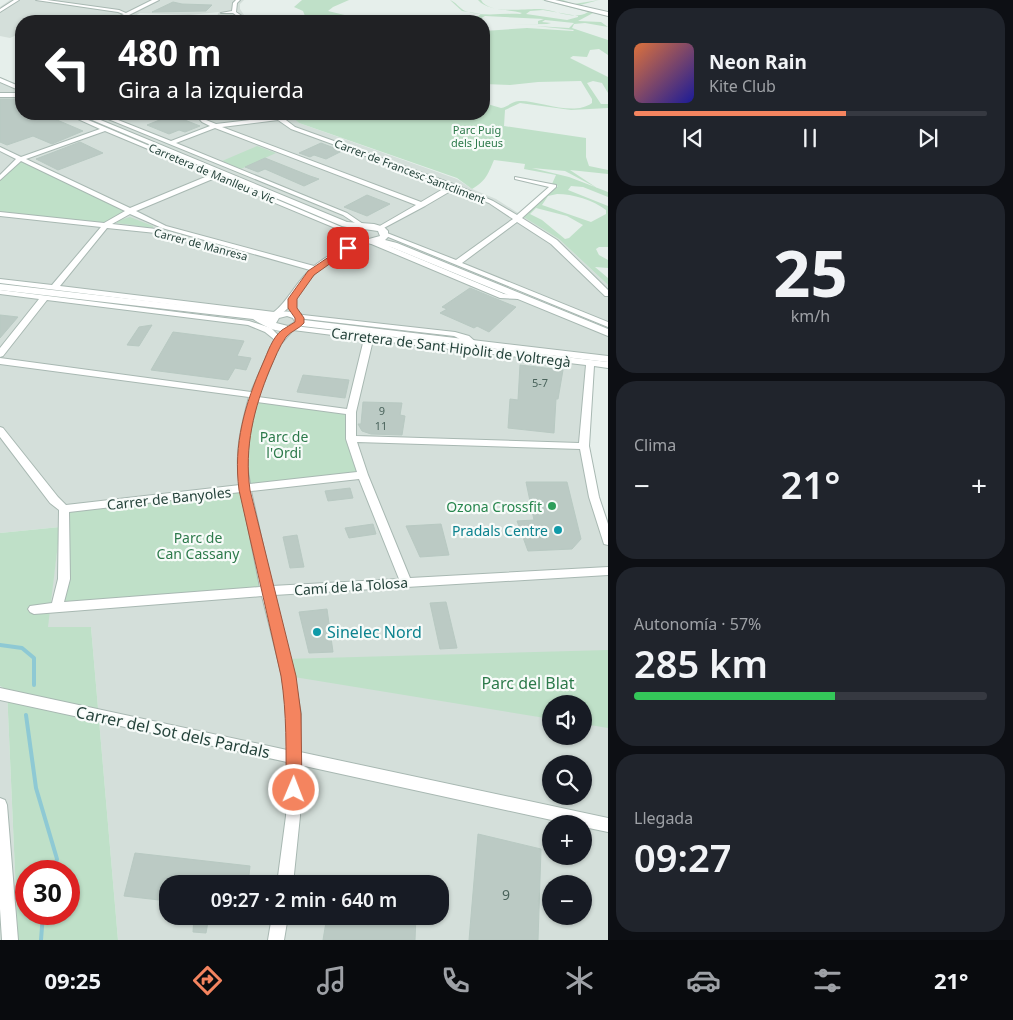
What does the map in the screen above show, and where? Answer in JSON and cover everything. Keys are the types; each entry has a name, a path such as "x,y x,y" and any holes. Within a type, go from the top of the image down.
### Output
{"street":[{"path":"0,11 17,0"},
{"path":"38,0 119,11 133,10"},
{"path":"74,5 86,0"},
{"path":"234,12 235,3 238,0"},
{"path":"548,0 608,14"},
{"path":"119,11 126,14 159,1"},
{"path":"134,15 159,1"},
{"path":"223,13 234,12 238,15"},
{"path":"0,80 15,88"},
{"path":"0,94 6,90 8,84"},
{"path":"0,94 15,92"},
{"name":"Carretera de Manlleu a Vic","path":"84,120 358,231"},
{"name":"Carretera de Manlleu a Vic","path":"95,120 346,224 358,231"},
{"name":"Carretera de Manlleu a Vic","path":"114,120 345,214 358,231"},
{"path":"203,120 423,205"},
{"path":"172,143 215,126 253,120"},
{"name":"Carrer de Francesc Santcliment","path":"283,120 294,128 454,186 491,202 554,242 608,294"},
{"path":"0,178 20,159 105,129"},
{"path":"0,149 164,227 313,271"},
{"path":"55,288 106,225 130,211 216,174"},
{"path":"457,263 518,218 554,186 517,178"},
{"path":"286,875 293,816 294,714 288,676 263,563 244,490 242,470 243,440 253,397 275,326 313,271 348,248 377,237 454,186"},
{"name":"Carrer de Manresa","path":"0,214 156,231 313,271"},
{"path":"358,231 457,263 608,325"},
{"path":"358,231 377,237 608,333"},
{"path":"348,248 358,231"},
{"path":"377,237 503,296 520,297"},
{"path":"0,281 55,288 275,326 296,322"},
{"path":"0,287 251,316 275,326 282,336 296,322"},
{"path":"0,292 226,319 259,325 268,330 275,326 287,313 296,322"},
{"path":"0,354 45,297"},
{"path":"293,299 292,308 296,322"},
{"path":"226,319 251,316"},
{"name":"Carretera de Sant Hipòlit de Voltregà","path":"296,322 369,337 608,365"},
{"name":"Carretera de Sant Hipòlit de Voltregà","path":"296,322 608,359"},
{"path":"369,337 351,412 351,439 363,475 406,583"},
{"path":"569,355 585,362 584,446 594,496 608,541"},
{"path":"0,361 351,412"},
{"path":"0,430 54,500 64,509 64,579 57,606"},
{"path":"351,439 584,446"},
{"name":"Carrer de Banyoles","path":"64,509 363,475"},
{"name":"Camí de la Tolosa","path":"34,608 608,571"},
{"name":"Carrer del Sot dels Pardals","path":"0,694 608,825"},
{"path":"0,805 10,940"},
{"path":"276,940 278,925"}],"shaded area":[{"path":"10,0 244,0 240,4 240,9 244,15 218,15 219,12 189,15 140,13 137,15 15,15 15,36 10,38 0,36 0,9 3,7 0,7"},
{"path":"0,78 15,83 15,120 296,120 299,123 457,179 472,189 496,199 559,239 608,285 608,367 591,365 583,446 608,541 608,940 118,940 91,627 47,627 60,527 0,533"},
{"path":"0,686 7,690 15,872 15,925 17,925 18,940 0,940"}],"green space":[{"path":"302,0 349,0 328,11 345,15 305,15 303,11 294,7"},
{"path":"450,0 463,10 469,12 462,11"},
{"name":"Parc Puig dels Jueus","path":"542,0 563,0 574,4 599,0 580,5 608,12 608,16 593,13 578,21 601,22 608,27 585,23 574,24 572,28 608,40 608,55 599,49 590,50 587,57 573,56 570,58 608,77 608,93 602,83 593,81 587,83 601,104 608,104 608,108 571,110 520,103 505,110 504,126 586,138 586,157 589,166 608,170 608,174 570,170 596,187 608,192 608,197 583,187 571,186 568,190 608,206 608,247 596,249 599,255 608,260 608,268 595,267 608,278 608,285 559,239 522,216 558,186 552,184 556,175 524,169 525,164 494,160 486,177 472,189 457,178 299,123 296,120 490,120 490,105 501,108 517,101 527,101 556,107 575,108 584,107 592,103 592,99 581,81 490,84 490,31 527,28 573,31 536,26 569,28 574,23 545,20 542,22 551,23 547,24 490,25 538,24 538,21 544,19 480,15 522,13 492,8 508,10 540,9 557,12 543,10 530,11 526,14 567,20 578,17 574,15 588,12","holes":["532,168 565,171 595,187 569,177","557,194 576,196 601,206 606,210 606,214 591,222 542,205 548,196","536,208 567,216 583,225 569,238 565,239 542,220 530,214"]},
{"path":"257,146 276,153 241,169 222,161"},
{"path":"20,159 130,211 106,225 0,214 0,178"},
{"path":"130,217 153,226 153,228 117,223 117,221"},
{"name":"Parc de Can Cassany","path":"253,399 351,412 363,475 245,490 267,592 57,606 64,509 244,489"},
{"path":"60,527 48,627 91,627 118,940 18,940 17,925 80,925 80,860 15,860 15,872 7,690 0,686 0,533"},
{"name":"Parc del Blat","path":"608,650 608,728 592,725 592,695 542,695 542,718 288,676 284,659"}],"building":[{"path":"173,2 212,5 206,11 152,12"},
{"path":"0,99 15,99 15,120 57,120 83,131 52,144 33,136 7,145 0,142"},
{"path":"160,120 185,120 200,126 185,132 179,130 169,134 147,125"},
{"path":"80,142 103,153 58,170 36,159"},
{"path":"321,143 342,151 326,159 314,155 310,157 299,153"},
{"path":"265,158 319,179 304,186 265,169 258,172 245,167"},
{"path":"367,195 390,204 367,216 344,207"},
{"path":"470,288 516,307 489,332 477,326 474,328 440,313 447,309 442,307"},
{"path":"0,315 18,317 0,338"},
{"path":"152,325 139,346 127,345 139,327"},
{"path":"173,332 244,341 237,356 251,358 246,370 235,368 228,380 151,370"},
{"path":"520,365 563,370 558,399 556,399 554,433 508,428 510,399 518,400"},
{"path":"303,375 349,380 345,398 297,392"},
{"path":"363,402 402,403 400,415 405,416 402,435 371,434 362,431 358,424 361,424"},
{"path":"526,482 567,482 581,539 572,549 528,551 517,521 534,520"},
{"path":"350,488 353,498 328,501 325,491"},
{"path":"373,524 376,534 349,538 345,528"},
{"path":"441,524 449,555 420,557 406,526"},
{"path":"297,535 304,567 290,568 283,537"},
{"path":"446,602 457,648 440,649 430,603"},
{"name":"Sinelec Nord","path":"327,609 333,652 309,653 299,612"},
{"path":"478,834 541,849 538,940 469,940"},
{"path":"135,853 250,866 249,875 159,875 159,900 124,896"},
{"path":"193,925 207,925 206,933 193,932"},
{"path":"326,925 416,925 415,940 323,940"}],"waterway":[{"path":"0,645 22,648 34,658 34,685"},
{"path":"26,715 36,788 57,860"},
{"path":"41,940 42,925"}],"place":[{"name":"Ozona Crossfit","path":"552,506"},
{"name":"Pradals Centre","path":"558,530"},
{"name":"Sinelec Nord","path":"317,632"}],"route":[{"path":"294,790 294,714 288,676 263,563 244,490 242,470 243,440 254,395 275,346 284,333 300,323 300,318 293,311 292,304 302,282 311,273 348,248"}],"park label":[{"name":"Parc de l'Ordi","path":"284,444"}]}
